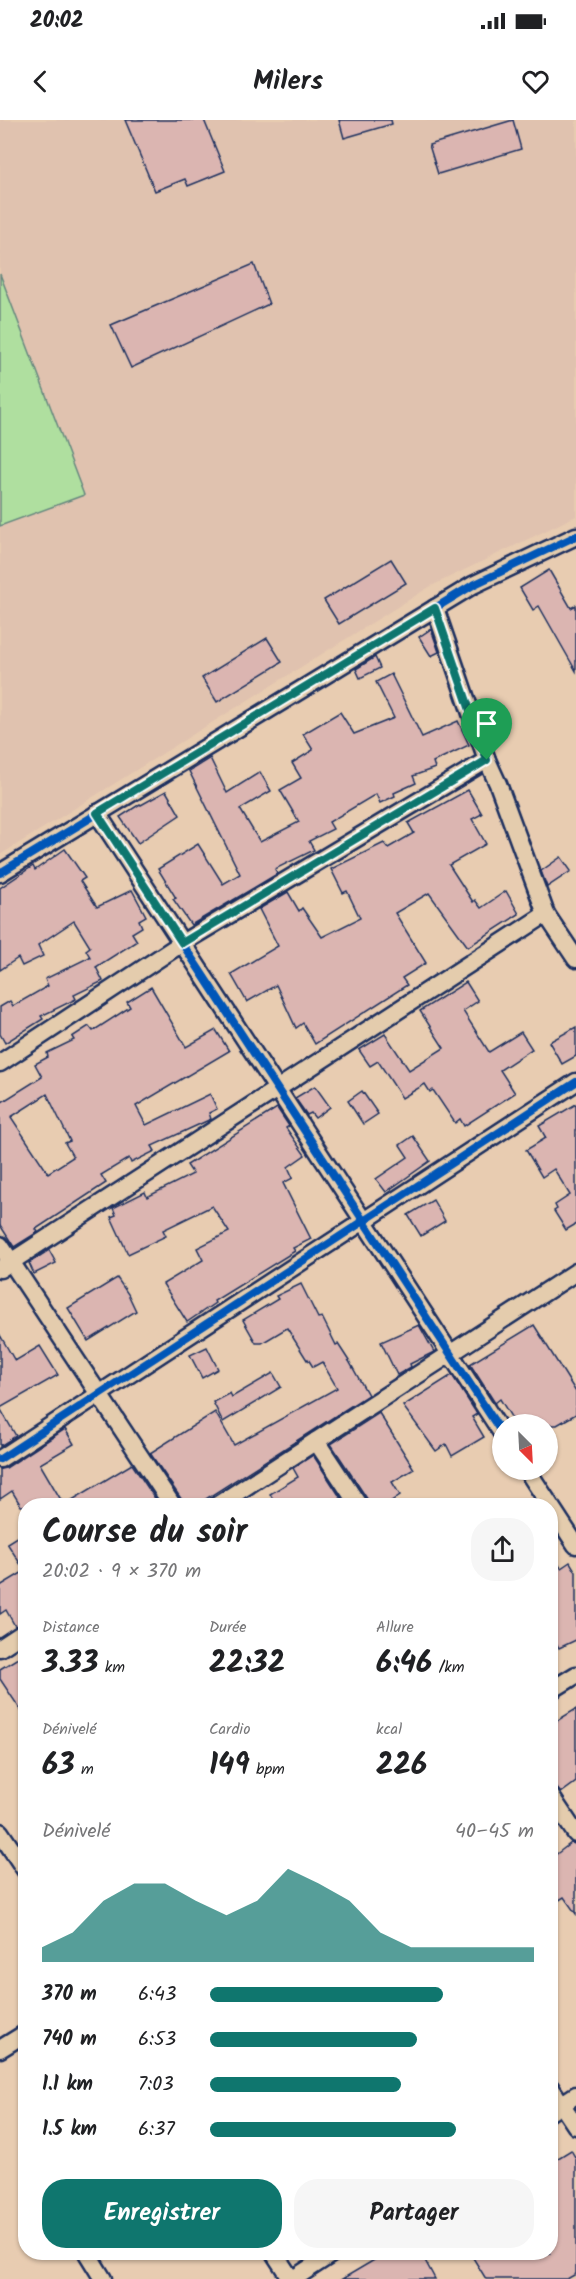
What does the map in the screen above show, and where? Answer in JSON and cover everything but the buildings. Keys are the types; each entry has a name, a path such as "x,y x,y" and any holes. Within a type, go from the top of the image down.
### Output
{"street":[{"path":"0,873 473,585 576,536"},
{"path":"435,608 487,760 546,914 576,959"},
{"path":"0,1062 182,943 487,760"},
{"path":"97,813 492,1418"},
{"path":"6,1265 546,914"},
{"path":"0,1459 576,1082"},
{"path":"0,1245 6,1265 168,1498"},
{"path":"228,1498 576,1272"},
{"path":"316,1441 354,1498"},
{"path":"534,1480 545,1498"},
{"path":"558,1517 576,1545"},
{"path":"0,1648 18,1636"},
{"path":"558,1686 576,1675"},
{"path":"558,1807 576,1834"},
{"path":"0,1832 18,1859"},
{"path":"0,2049 18,2037"},
{"path":"563,2104 576,2126"},
{"path":"92,2260 104,2279"},
{"path":"279,2260 292,2279 322,2260"}],"shaded area":[{"path":"0,120 576,120 576,516 431,586 0,855"}],"green space":[{"path":"0,274 84,495 0,526"}],"cycle path":[{"path":"0,873 473,585 576,536"},
{"path":"97,813 492,1418"},
{"path":"0,1459 576,1082"}],"route":[{"path":"435,608 487,760 182,943 97,813 435,608"}]}
